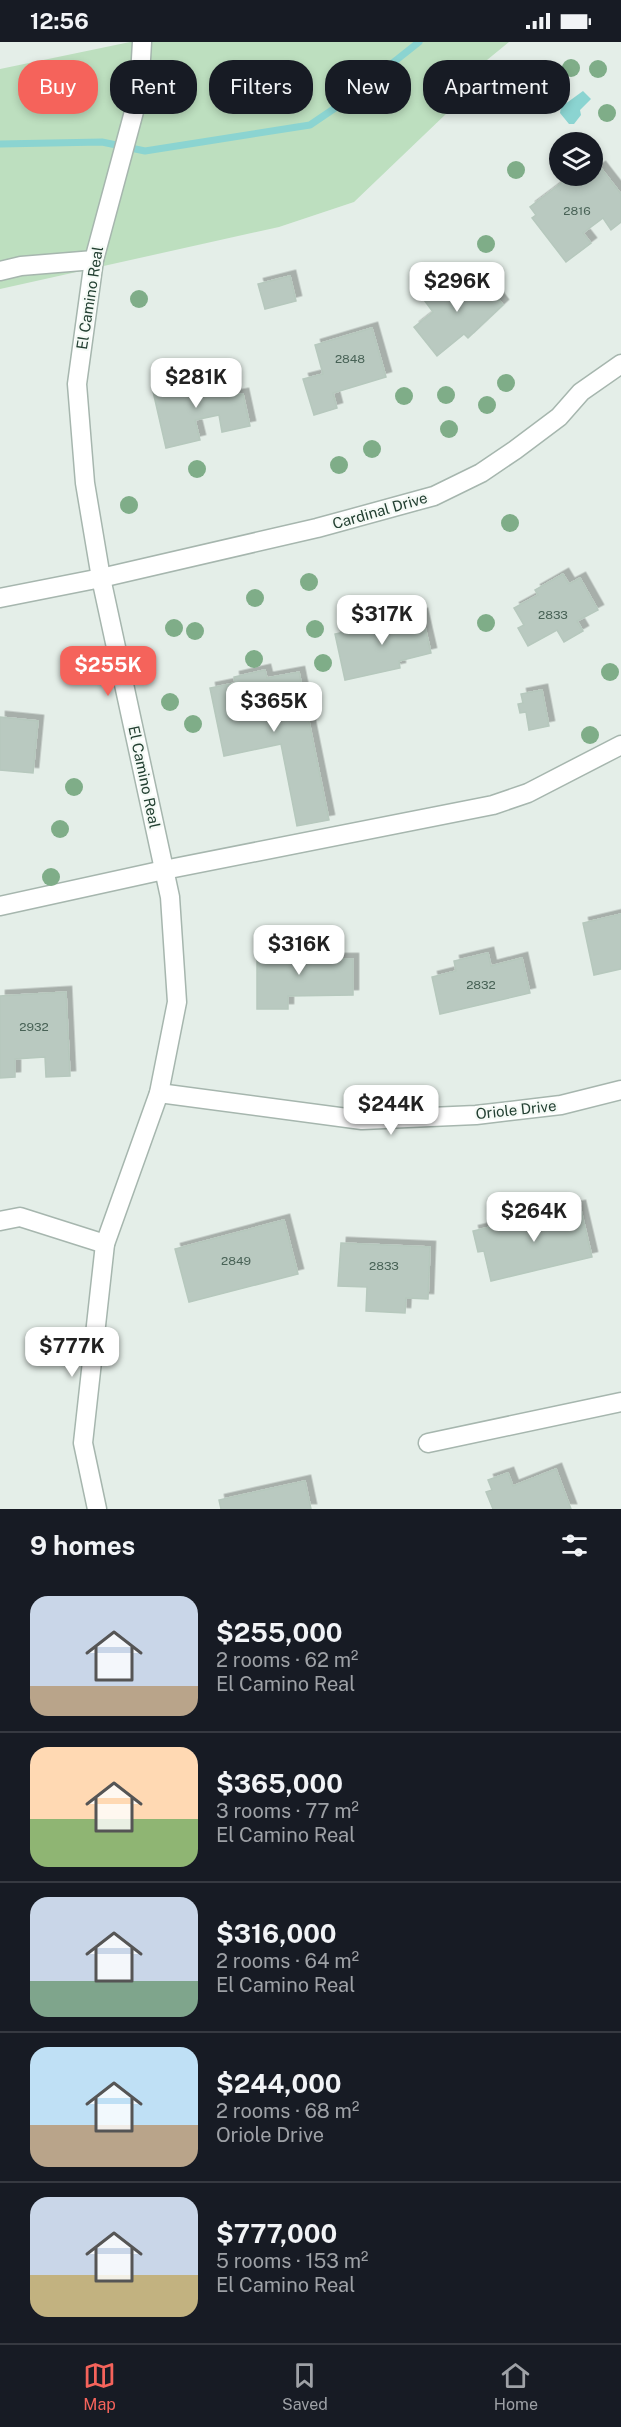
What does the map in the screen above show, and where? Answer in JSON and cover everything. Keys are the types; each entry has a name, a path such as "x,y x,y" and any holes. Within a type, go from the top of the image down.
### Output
{"street":[{"name":"El Camino Real","path":"97,1509 83,1443 105,1244 159,1093 177,1002 170,897 101,578 85,483 77,384 94,261 139,93 142,42"},
{"path":"0,271 21,266 94,261"},
{"name":"Cardinal Drive","path":"0,598 101,578 372,515 434,496 481,472 515,450 559,417 581,392 621,364"},
{"path":"0,906 164,870 493,806 528,793 621,745"},
{"name":"Oriole Drive","path":"159,1093 362,1120 476,1114 561,1105 621,1090"},
{"path":"0,1221 20,1217 105,1244"},
{"path":"428,1443 621,1402"}],"green space":[{"path":"130,42 509,42 487,60 423,60 423,114 446,114 354,202 279,227 0,289 0,69 18,65 18,114 98,114 98,60 43,60"}],"water":[{"path":"583,91 591,99 580,110 581,115 574,124 569,124 561,114 570,114 570,100"}],"building":[{"path":"603,171 621,194 621,222 611,230 603,218 583,233 591,243 566,262 532,218 536,215 530,207 558,186 603,186"},
{"path":"480,275 503,305 468,338 464,334 437,356 414,327 433,312 424,300 450,279 460,291"},
{"path":"290,276 296,301 265,309 258,284"},
{"path":"372,328 386,377 333,393 337,408 314,415 303,379 323,374 315,345"},
{"path":"214,374 217,390 227,388 228,397 243,394 250,426 222,432 219,415 195,420 200,440 166,448 152,387"},
{"path":"563,574 569,584 580,578 598,610 577,621 583,631 564,642 557,630 528,646 518,628 524,625 514,608 538,595 535,590"},
{"path":"422,614 431,653 399,661 400,668 345,680 335,634"},
{"path":"265,670 267,678 299,672 329,820 297,826 281,744 224,756 210,688 235,683 234,677"},
{"path":"542,690 549,726 529,730 526,712 520,713 518,704 523,703 521,694"},
{"path":"0,717 38,721 33,773 0,770"},
{"path":"621,914 621,969 594,975 583,923"},
{"path":"257,947 306,947 306,959 353,959 353,995 288,996 288,1009 257,1009"},
{"path":"488,953 491,966 522,958 530,993 440,1014 432,977 456,971 454,961"},
{"path":"66,992 70,1076 46,1077 45,1057 15,1059 15,1077 0,1078 0,996"},
{"path":"580,1206 592,1257 491,1281 484,1251 478,1252 473,1231"},
{"path":"284,1220 298,1274 189,1302 175,1249"},
{"path":"341,1243 430,1247 428,1299 406,1298 405,1313 366,1311 367,1287 338,1286"},
{"path":"556,1469 571,1509 493,1509 486,1492 492,1490 488,1480 508,1473 513,1486"},
{"path":"305,1481 311,1509 221,1509 219,1500"}],"waterway":[{"path":"0,144 102,142 145,151 310,125 341,104 419,42"}]}
